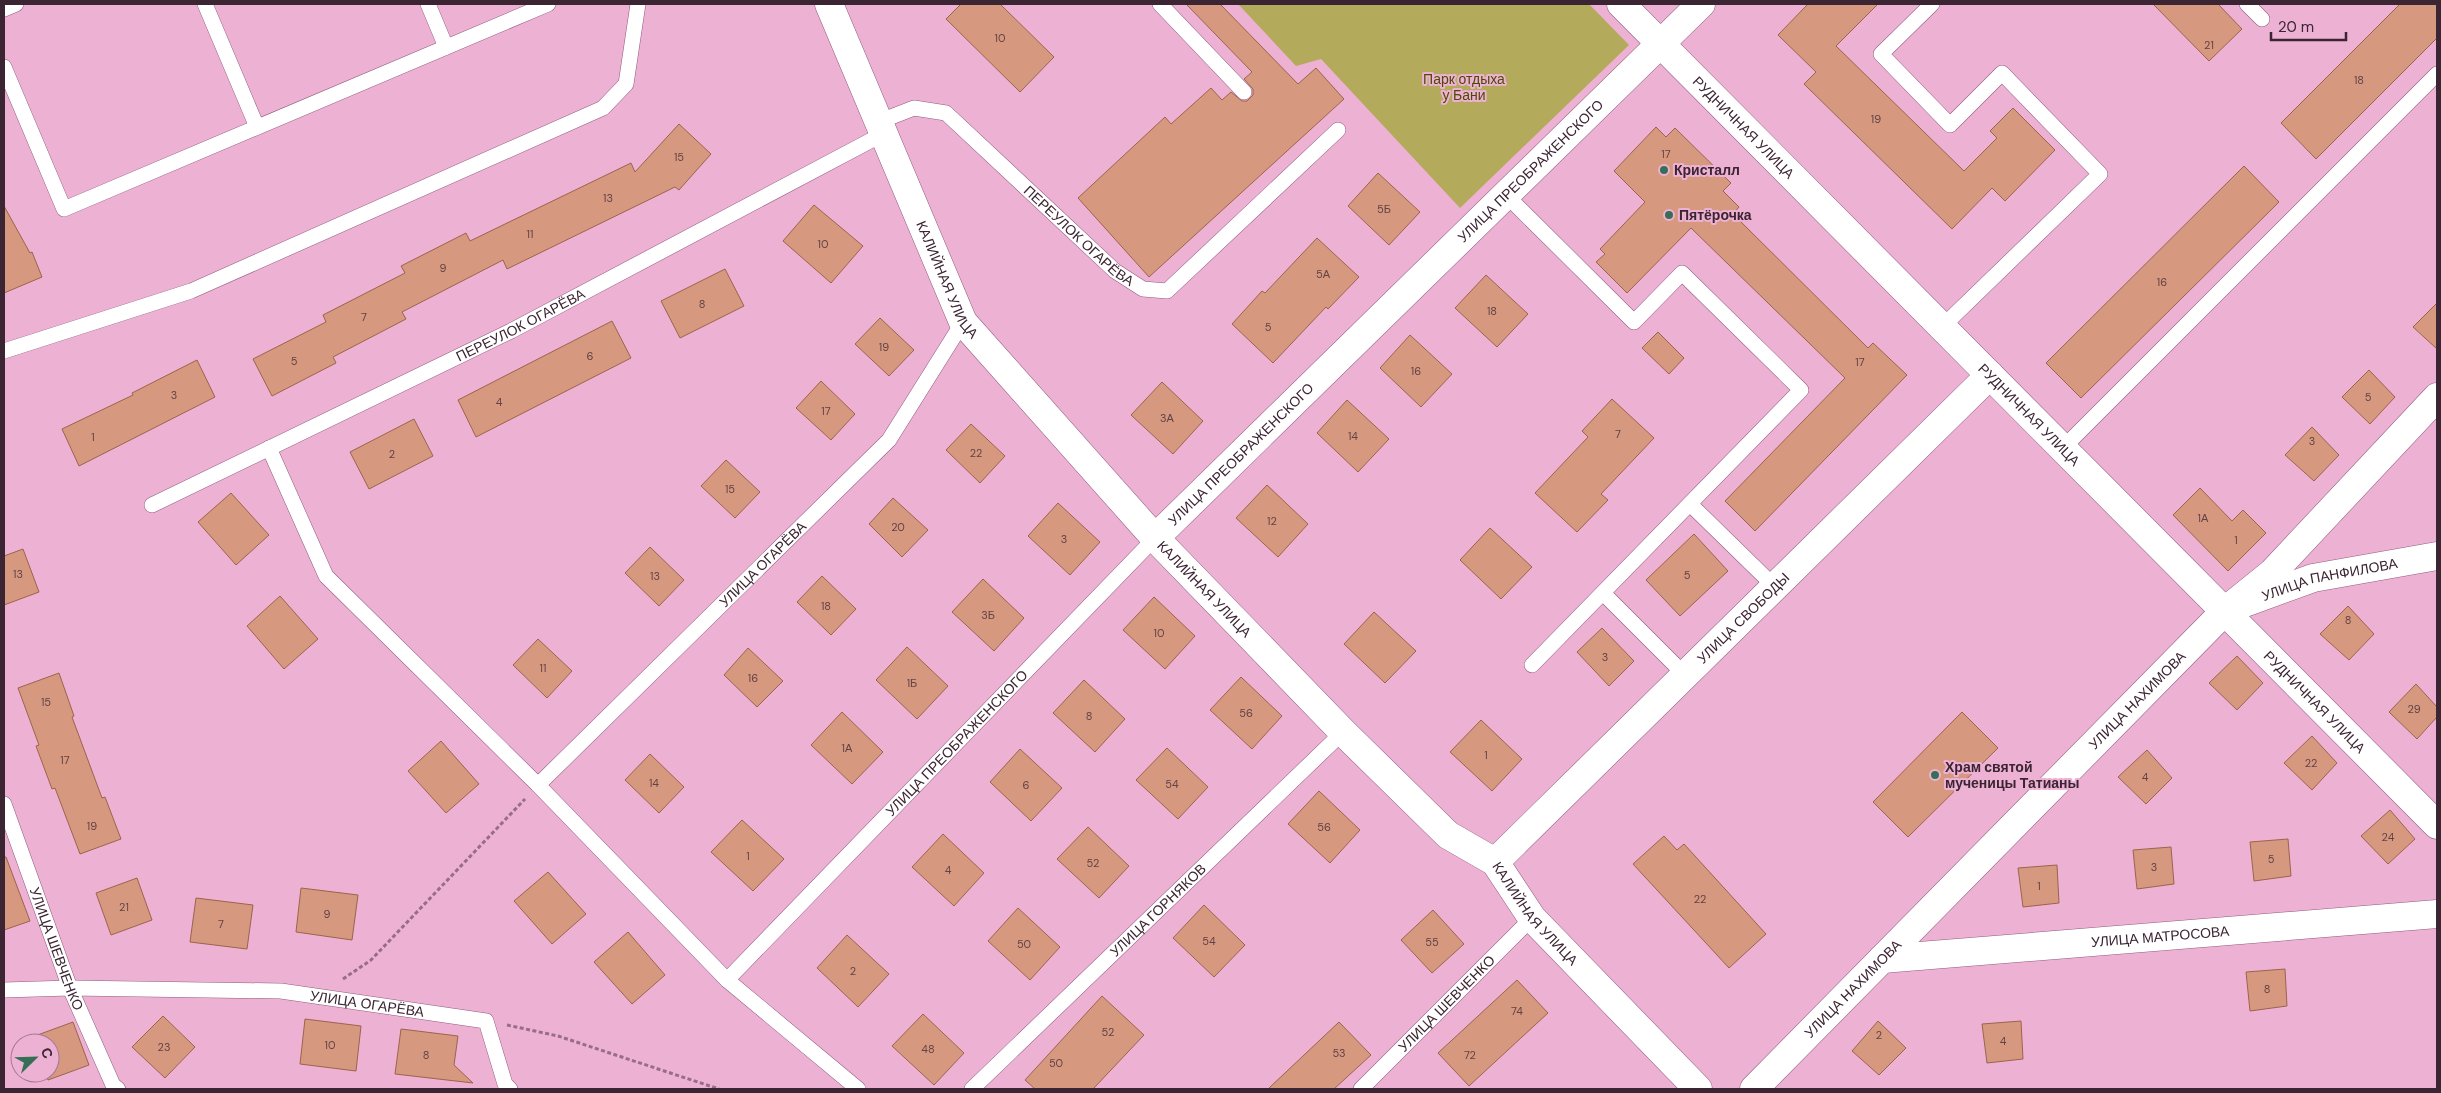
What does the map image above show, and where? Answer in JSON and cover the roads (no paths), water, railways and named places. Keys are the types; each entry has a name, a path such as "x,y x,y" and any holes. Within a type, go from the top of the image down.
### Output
{"street":[{"name":"КАЛИЙНАЯ УЛИЦА","path":"829,4 963,322 1155,538 1343,732 1448,834 1494,862 1532,918 1698,1089"},
{"name":"РУДНИЧНАЯ УЛИЦА","path":"1621,4 2437,826"},
{"name":"УЛИЦА ПРЕОБРАЖЕНСКОГО","path":"1155,538 1701,4"},
{"name":"УЛИЦА СВОБОДЫ","path":"1494,862 1990,375"},
{"name":"УЛИЦА НАХИМОВА","path":"1754,1089 2225,611 2272,573 2437,397"},
{"name":"УЛИЦА ПАНФИЛОВА","path":"2225,611 2313,578 2437,556"},
{"name":"УЛИЦА МАТРОСОВА","path":"1882,959 2437,914"}],"lane":[{"path":"4,9 16,4"},
{"path":"205,4 258,127"},
{"path":"428,4 446,47"},
{"path":"4,67 64,209 548,4"},
{"path":"4,351 191,291 603,108 626,84 638,4"},
{"path":"1160,4 1244,92"},
{"path":"1932,4 1881,54 1950,125 2002,73 2100,174 1942,327"},
{"path":"2248,4 2262,19"},
{"path":"2063,448 2437,74"},
{"name":"ПЕРЕУЛОК ОГАРЁВА","path":"152,505 511,331 881,128 914,108 946,113 1115,271 1143,289 1167,291 1338,130"},
{"path":"1506,195 1634,322 1682,273 1801,390 1532,665"},
{"name":"УЛИЦА ОГАРЁВА","path":"538,785 889,440 963,322"},
{"path":"269,448 326,576 538,785 727,980 858,1089"},
{"path":"1690,504 1775,587"},
{"name":"УЛИЦА ПРЕОБРАЖЕНСКОГО","path":"727,980 1155,538"},
{"path":"1603,593 1685,674"},
{"name":"УЛИЦА ГОРНЯКОВ","path":"972,1089 1343,732"},
{"name":"УЛИЦА ШЕВЧЕНКО","path":"4,804 70,988 114,1085 118,1089"},
{"name":"УЛИЦА ШЕВЧЕНКО","path":"1362,1089 1532,918"},
{"name":"УЛИЦА ОГАРЁВА","path":"4,990 70,988 281,991 486,1021 505,1084 510,1089"}],"place":[{"name":"Кристалл","path":"1664,170"},
{"name":"Пятёрочка","path":"1669,215"},
{"name":"Храм святой мученицы Татианы","path":"1935,775"}],"park label":[{"name":"Парк отдыха у Бани","path":"1464,88"}]}
